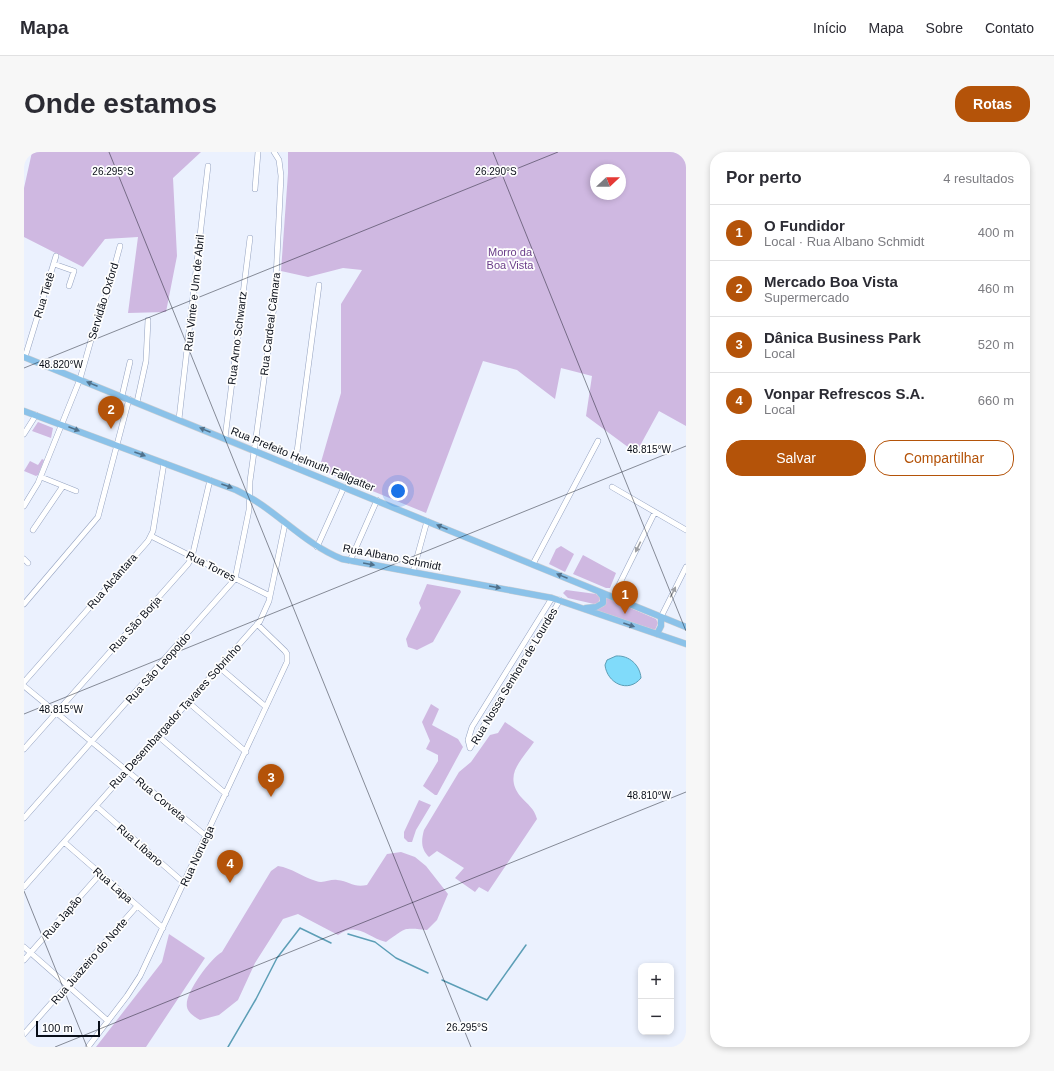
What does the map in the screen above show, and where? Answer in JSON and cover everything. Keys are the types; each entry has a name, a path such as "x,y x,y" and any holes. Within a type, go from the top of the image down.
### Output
{"main road":[{"name":"Rua Prefeito Helmuth Fallgatter","path":"25,357 686,627"},
{"name":"Rua Albano Schmidt","path":"24,411 210,480 249,497 317,547 334,556 350,561 552,598 686,644"},
{"path":"579,607 590,608 601,605 604,601 603,597 598,591"},
{"path":"657,634 661,626 660,617"}],"street":[{"path":"255,189 258,152"},
{"name":"Rua Cardeal Câmara","path":"249,497 276,287 281,176 279,160 274,152"},
{"name":"Rua Vinte e Um de Abril","path":"179,419 208,166"},
{"name":"Rua Arno Schwartz","path":"225,438 250,238"},
{"name":"Servidão Oxford","path":"24,506 41,477 80,379 93,333 102,312 120,246"},
{"name":"Rua Tietê","path":"25,357 56,256"},
{"path":"54,264 74,271 69,286"},
{"path":"295,467 319,285"},
{"path":"137,402 146,362 148,320"},
{"path":"24,604 98,517 117,445 130,362"},
{"path":"24,434 36,415"},
{"path":"533,564 598,441"},
{"path":"151,536 164,463"},
{"path":"41,477 76,491"},
{"name":"Rua São Borja","path":"24,748 188,564 192,557 210,480"},
{"path":"33,530 63,486"},
{"path":"317,547 344,487"},
{"path":"612,487 686,530"},
{"name":"Rua São Leopoldo","path":"24,818 235,579 249,510 249,497"},
{"path":"350,561 377,500"},
{"path":"613,597 655,512"},
{"path":"413,572 427,521"},
{"name":"Rua Desembargador Tavares Sobrinho","path":"24,887 257,624 266,611 285,524"},
{"name":"Rua Torres","path":"151,536 270,596"},
{"name":"Rua Alcântara","path":"24,682 151,536"},
{"path":"24,559 28,563"},
{"path":"660,617 686,568"},
{"name":"Rua Nossa Senhora de Lourdes","path":"552,598 469,735 468,740 470,748 560,600"},
{"name":"Rua Noruega","path":"88,1047 137,983 287,662 287,654 257,624"},
{"path":"219,667 266,707"},
{"name":"Rua Corveta","path":"24,686 206,836"},
{"path":"492,696 499,700"},
{"path":"188,702 246,752"},
{"path":"158,736 226,794"},
{"name":"Rua Líbano","path":"96,806 184,883"},
{"name":"Rua Lapa","path":"64,842 163,928"},
{"name":"Rua Japão","path":"24,960 100,874"},
{"name":"Rua Juazeiro do Norte","path":"24,1034 137,906"},
{"path":"24,947 108,1021"}],"green space":[{"path":"32,152 201,152 173,178 177,256 166,312 128,313 138,237 105,239 83,267 24,237 24,188"},
{"name":"Morro da Boa Vista","path":"288,152 686,152 686,426 659,411 636,453 586,416 592,376 561,368 555,399 517,370 483,361 426,513 319,469 341,393 341,304 362,270 343,268 308,277 281,271 288,173"},
{"path":"38,422 53,428 51,438 32,431"},
{"path":"42,459 44,460 38,475 36,476 24,471 30,461 38,465"},
{"path":"561,546 574,554 565,572 549,564 556,549"},
{"path":"583,555 616,573 610,588 606,588 573,574"},
{"path":"427,584 460,590 461,592 433,642 417,650 408,647 406,639 421,608 419,603"},
{"path":"566,590 596,594 600,597 600,599 598,603 594,604 568,598 563,593"},
{"path":"605,597 656,619 658,623 655,630 596,610 604,606"},
{"path":"431,704 439,709 432,725 458,739 463,747 437,795 423,786 438,761 438,755 426,749 430,741 422,722"},
{"path":"505,722 534,742 516,768 514,782 516,789 532,809 537,819 488,892 479,887 475,892 455,878 464,868 437,851 429,857 426,854 423,848 423,834 459,772 471,762 490,735 498,733"},
{"path":"419,800 431,805 416,830 412,842 408,842 404,838 404,832"},
{"path":"401,852 415,857 426,866 448,894 437,920 427,930 408,929 386,942 362,931 351,929 338,935 298,914 283,919 255,963 238,1000 219,1015 200,1020 192,1015 187,1007 187,1001 194,986 205,969 222,952 271,871 278,866 319,882 337,880 362,886 367,885 387,854"},
{"path":"169,934 205,958 146,1047 96,1047 162,962"}],"water":[{"path":"616,656 625,657 636,665 641,678 636,683 624,686 614,681 610,677 605,665 607,660"}],"waterway":[{"path":"228,1047 256,999 277,958 300,928 331,943"},
{"path":"348,934 375,942 396,958 428,973"},
{"path":"442,980 487,1000 526,945"}],"place":[{"name":"Mercado Boa Vista","path":"111,429"},
{"name":"O Fundidor","path":"625,614"},
{"name":"Dânica Business Park","path":"271,797"},
{"name":"Vonpar Refrescos S.A.","path":"230,883"}]}
